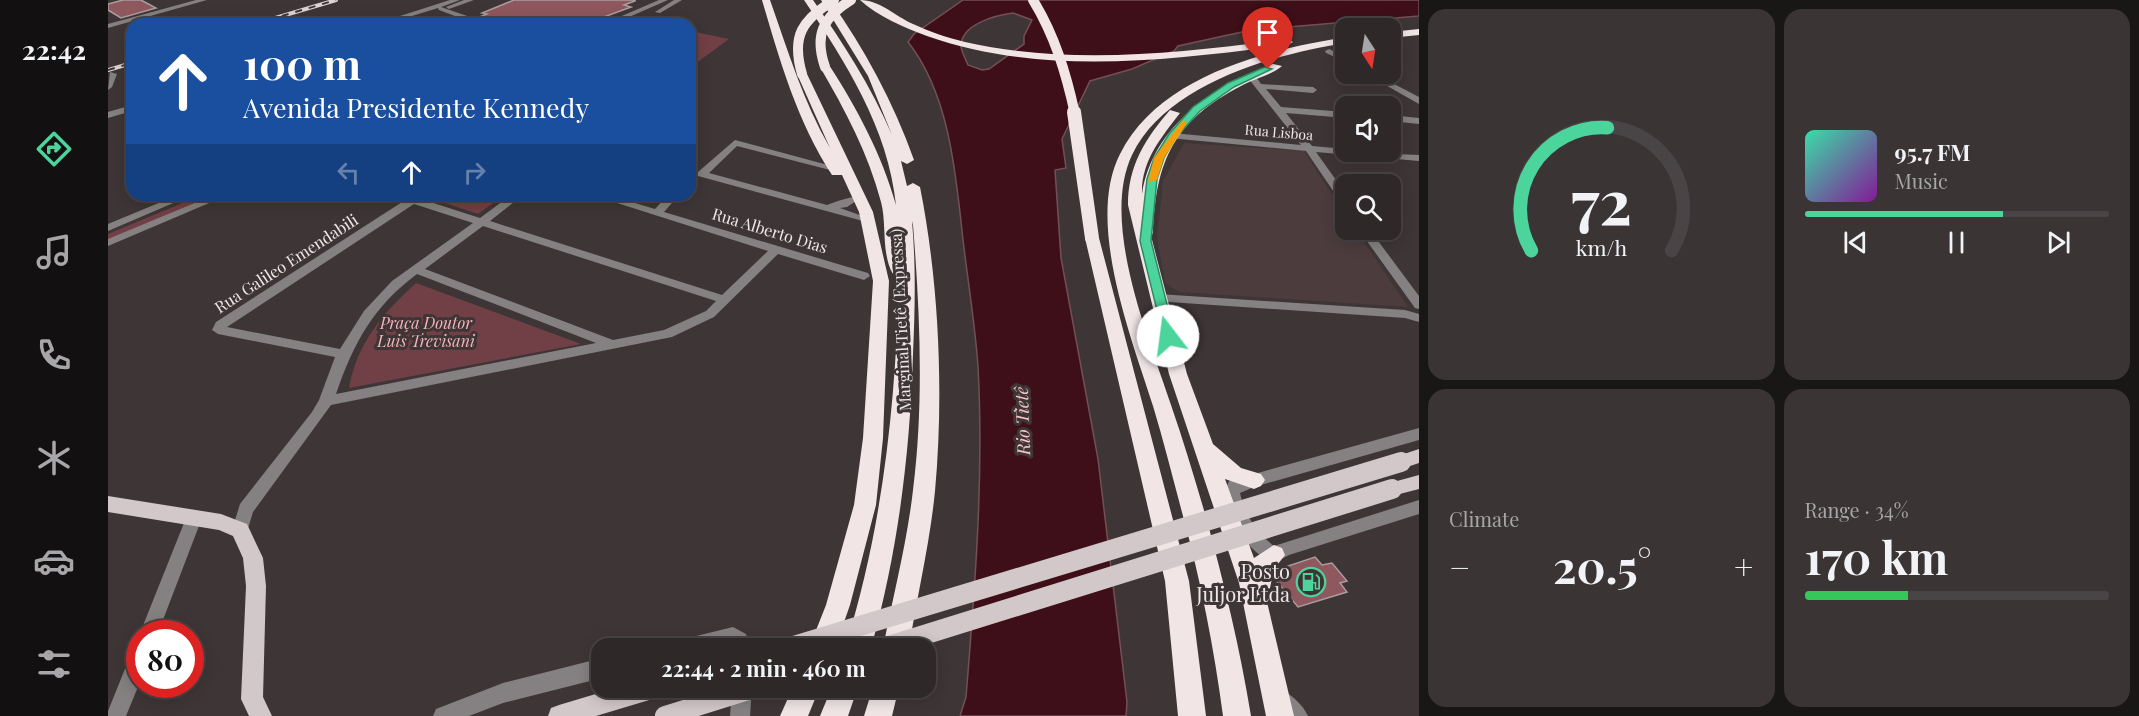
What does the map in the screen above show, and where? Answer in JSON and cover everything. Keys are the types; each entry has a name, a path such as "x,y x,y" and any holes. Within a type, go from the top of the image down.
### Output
{"highway":[{"path":"766,0 793,84 824,150 866,221"},
{"path":"802,0 828,44 838,48"},
{"path":"808,0 872,106 892,154 908,231 903,410 884,554 861,638"},
{"name":"Marginal Tietê (Expressa)","path":"825,0 864,56 886,100 908,164 920,225 930,406 924,492 899,638"},
{"path":"825,638 852,559 865,505 870,461 881,281 864,207 802,74 796,52 800,31 813,14 834,0"},
{"path":"851,0 829,16 819,33 818,49 825,67 854,117 877,166 889,204 898,268 907,286"},
{"path":"864,0 883,12 927,33 986,48 1040,56 1101,60 1162,58 1335,35"},
{"path":"1033,0 1050,28 1064,69 1092,238 1162,513 1183,617 1192,716"},
{"path":"1401,32 1419,31"},
{"path":"1401,41 1419,40"},
{"path":"1237,716 1225,640 1211,578 1119,257 1115,199 1123,161 1136,135 1179,98 1214,79 1267,57 1335,42"},
{"path":"1145,241 1152,179 1159,158 1172,136 1196,109 1231,85 1251,76 1285,63 1335,50"},
{"path":"1214,79 1162,125 1142,158 1133,194 1136,221 1145,241 1178,374 1257,604 1278,706"},
{"path":"1204,448 1235,475 1254,480"},
{"path":"1257,604 1263,564 1274,555"},
{"path":"794,716 802,698"},
{"path":"834,716 840,698"},
{"path":"878,716 883,698"}],"main road":[{"path":"820,638 1410,459"},
{"path":"914,638 1419,482"},
{"path":"108,504 230,526 253,558 256,586 254,710"},
{"path":"559,716 619,698"},
{"path":"665,716 723,698"}],"street":[{"path":"138,18 204,0"},
{"path":"411,18 457,0"},
{"path":"401,18 471,0"},
{"path":"649,0 664,3"},
{"path":"621,18 643,9 679,0"},
{"path":"645,18 658,12 664,3"},
{"path":"438,8 462,18"},
{"path":"643,9 658,12"},
{"path":"108,26 126,21"},
{"path":"1329,51 1335,54"},
{"path":"108,87 113,74"},
{"path":"1251,76 1262,86 1335,186"},
{"path":"1389,84 1419,100"},
{"path":"1262,86 1312,90"},
{"path":"108,108 126,103"},
{"path":"108,115 126,110"},
{"path":"1280,110 1335,114"},
{"path":"1401,119 1419,121"},
{"name":"Rua Lisboa","path":"1172,136 1419,158"},
{"path":"834,168 733,143 703,174 826,207 866,221"},
{"path":"806,160 816,157 824,150"},
{"path":"826,207 843,205 852,199"},
{"path":"108,228 169,202 190,201 189,208 183,212"},
{"path":"108,243 209,201"},
{"name":"Rua Galileo Emendabili","path":"343,354 218,330 221,325 411,201"},
{"path":"424,201 482,222 725,300"},
{"path":"230,526 246,509 326,401 343,354 375,306 396,284 415,269 510,201"},
{"name":"Rua Alberto Dias","path":"617,201 864,276"},
{"path":"657,213 668,201"},
{"path":"1372,240 1419,305"},
{"path":"326,401 645,340 684,328 710,314 777,248"},
{"path":"415,269 613,345"},
{"path":"1158,298 1405,314 1419,318"},
{"path":"1419,434 1235,486 1232,498 1253,538 1274,555 1284,549 1419,507"},
{"path":"153,620 194,518"},
{"path":"443,716 503,693 591,671"},
{"path":"116,716 126,691"},
{"path":"740,716 741,698"},
{"path":"1278,706 1298,716"}],"shaded area":[{"path":"1184,143 1304,151 1335,199 1335,240 1363,240 1408,307 1179,292 1165,283 1157,238 1163,181"}],"green space":[{"path":"696,32 729,39 699,61 696,60"},
{"path":"188,201 203,201 108,241 108,234"},
{"path":"439,201 496,201 478,214"},
{"name":"Praça Doutor Luis Trevisani","path":"416,283 581,344 349,388 358,357 373,330"}],"water":[{"name":"Rio Tietê","path":"963,0 1419,0 1419,16 1335,18 1335,23 1251,30 1178,46 1174,51 1132,69 1090,81 1062,139 1066,168 1055,170 1061,258 1098,459 1127,702 1126,716 960,716 966,697 978,532 980,408 978,366 949,137 933,86 908,42 914,34","holes":["1013,13 1032,20 1024,36 1024,44 989,69 982,70 968,65 961,47 966,32 973,27 989,19"]}],"building":[{"path":"123,0 141,0 156,8 121,18 108,10 108,4"},
{"path":"514,0 635,0 624,5 631,7 601,18 487,18 482,16 487,14 482,13"},
{"name":"Posto Juljor Ltda","path":"1315,557 1322,565 1332,563 1347,581 1340,583 1347,592 1298,607 1274,578 1276,570"}],"railway":[{"path":"275,18 336,0"},
{"path":"108,70 126,65"}],"slow traffic":[{"path":"1152,180 1159,158 1183,123"}],"place":[{"name":"Posto Juljor Ltda","path":"1311,582"}],"route":[{"path":"1168,336 1145,241 1148,201 1159,158 1172,136 1196,109 1231,85 1268,69"}]}
